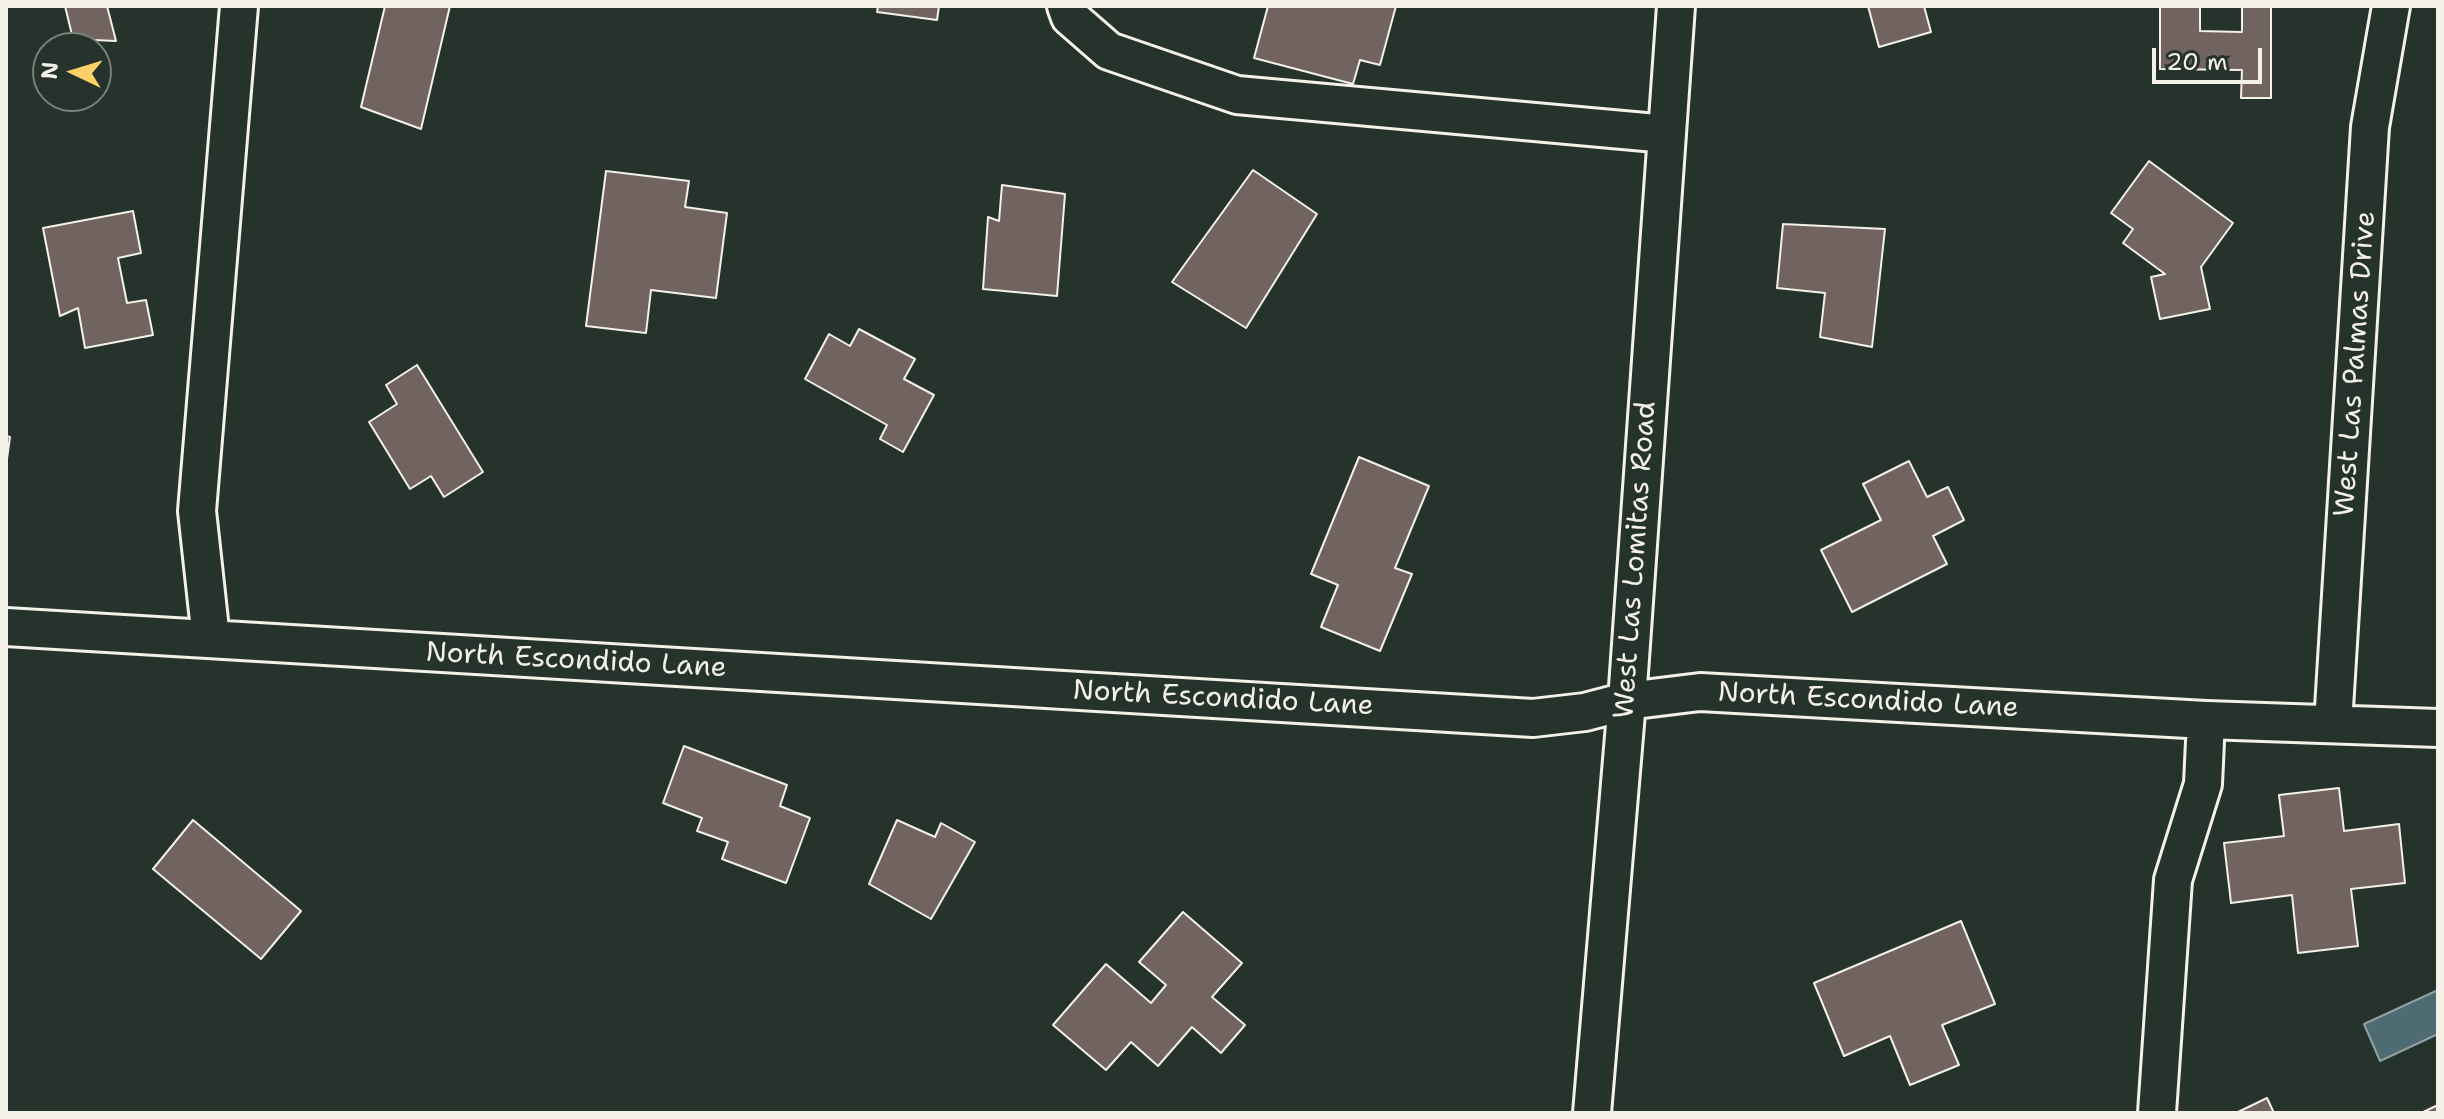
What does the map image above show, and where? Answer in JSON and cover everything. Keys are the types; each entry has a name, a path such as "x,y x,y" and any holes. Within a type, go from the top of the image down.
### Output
{"street":[{"path":"211,639 197,511 239,6"},
{"path":"1066,6 1070,17 1109,51 1237,95 1667,134"},
{"name":"West Las Lomitas Road","path":"1592,1113 1627,701 1676,6"},
{"name":"West Las Palmas Drive","path":"2333,724 2370,127 2391,6"},
{"name":"North Escondido Lane","path":"6,627 1533,718 1700,692 2206,720 2438,728"},
{"path":"2157,1113 2173,880 2203,784 2206,720"}],"water":[{"path":"2438,990 2438,1034 2380,1061 2364,1024"}],"building":[{"path":"65,6 107,6 116,41 112,41 112,32 71,32"},
{"path":"385,6 450,6 421,129 361,107"},
{"path":"878,6 939,6 937,20 877,12"},
{"path":"1268,6 1396,6 1380,65 1360,60 1353,84 1254,58"},
{"path":"1868,6 1924,6 1931,32 1879,47"},
{"path":"2160,6 2200,6 2200,31 2242,32 2242,6 2271,6 2271,98 2241,98 2242,70 2160,69"},
{"path":"2149,161 2233,223 2201,267 2210,309 2160,319 2151,277 2165,274 2123,243 2133,229 2111,213"},
{"path":"1253,170 1317,214 1246,328 1172,282"},
{"path":"606,171 689,181 685,207 727,213 716,298 651,290 646,333 586,326"},
{"path":"1002,185 1065,194 1057,296 983,289 988,217 999,221"},
{"path":"133,211 141,253 118,258 127,303 146,300 153,335 85,348 78,308 60,316 43,228"},
{"path":"1783,224 1885,229 1872,347 1820,337 1825,293 1777,288"},
{"path":"859,329 915,359 904,379 934,395 903,452 880,439 887,425 805,379 829,334 850,346"},
{"path":"417,365 483,472 444,497 431,476 410,489 369,422 397,404 386,385"},
{"path":"6,436 10,437 6,466"},
{"path":"1359,457 1429,486 1395,568 1412,574 1380,651 1321,627 1338,585 1311,574"},
{"path":"1909,461 1927,497 1948,487 1964,520 1933,536 1947,564 1852,612 1821,550 1881,520 1863,484"},
{"path":"684,746 787,785 780,806 810,818 786,883 722,859 728,842 697,831 702,818 663,803"},
{"path":"2339,788 2344,831 2399,824 2405,883 2351,889 2358,946 2298,953 2292,895 2231,903 2224,843 2284,836 2279,795"},
{"path":"193,820 301,911 261,959 153,869"},
{"path":"897,820 935,837 941,823 975,842 931,919 869,884"},
{"path":"1183,912 1242,963 1212,997 1245,1025 1221,1053 1192,1027 1158,1066 1131,1042 1106,1070 1053,1025 1106,964 1151,1003 1166,985 1139,962"},
{"path":"1961,921 1995,1004 1942,1025 1959,1065 1910,1085 1890,1036 1844,1056 1814,983"},
{"path":"2267,1098 2274,1113 2236,1113"},
{"path":"2438,1105 2438,1113 2421,1113"}]}
